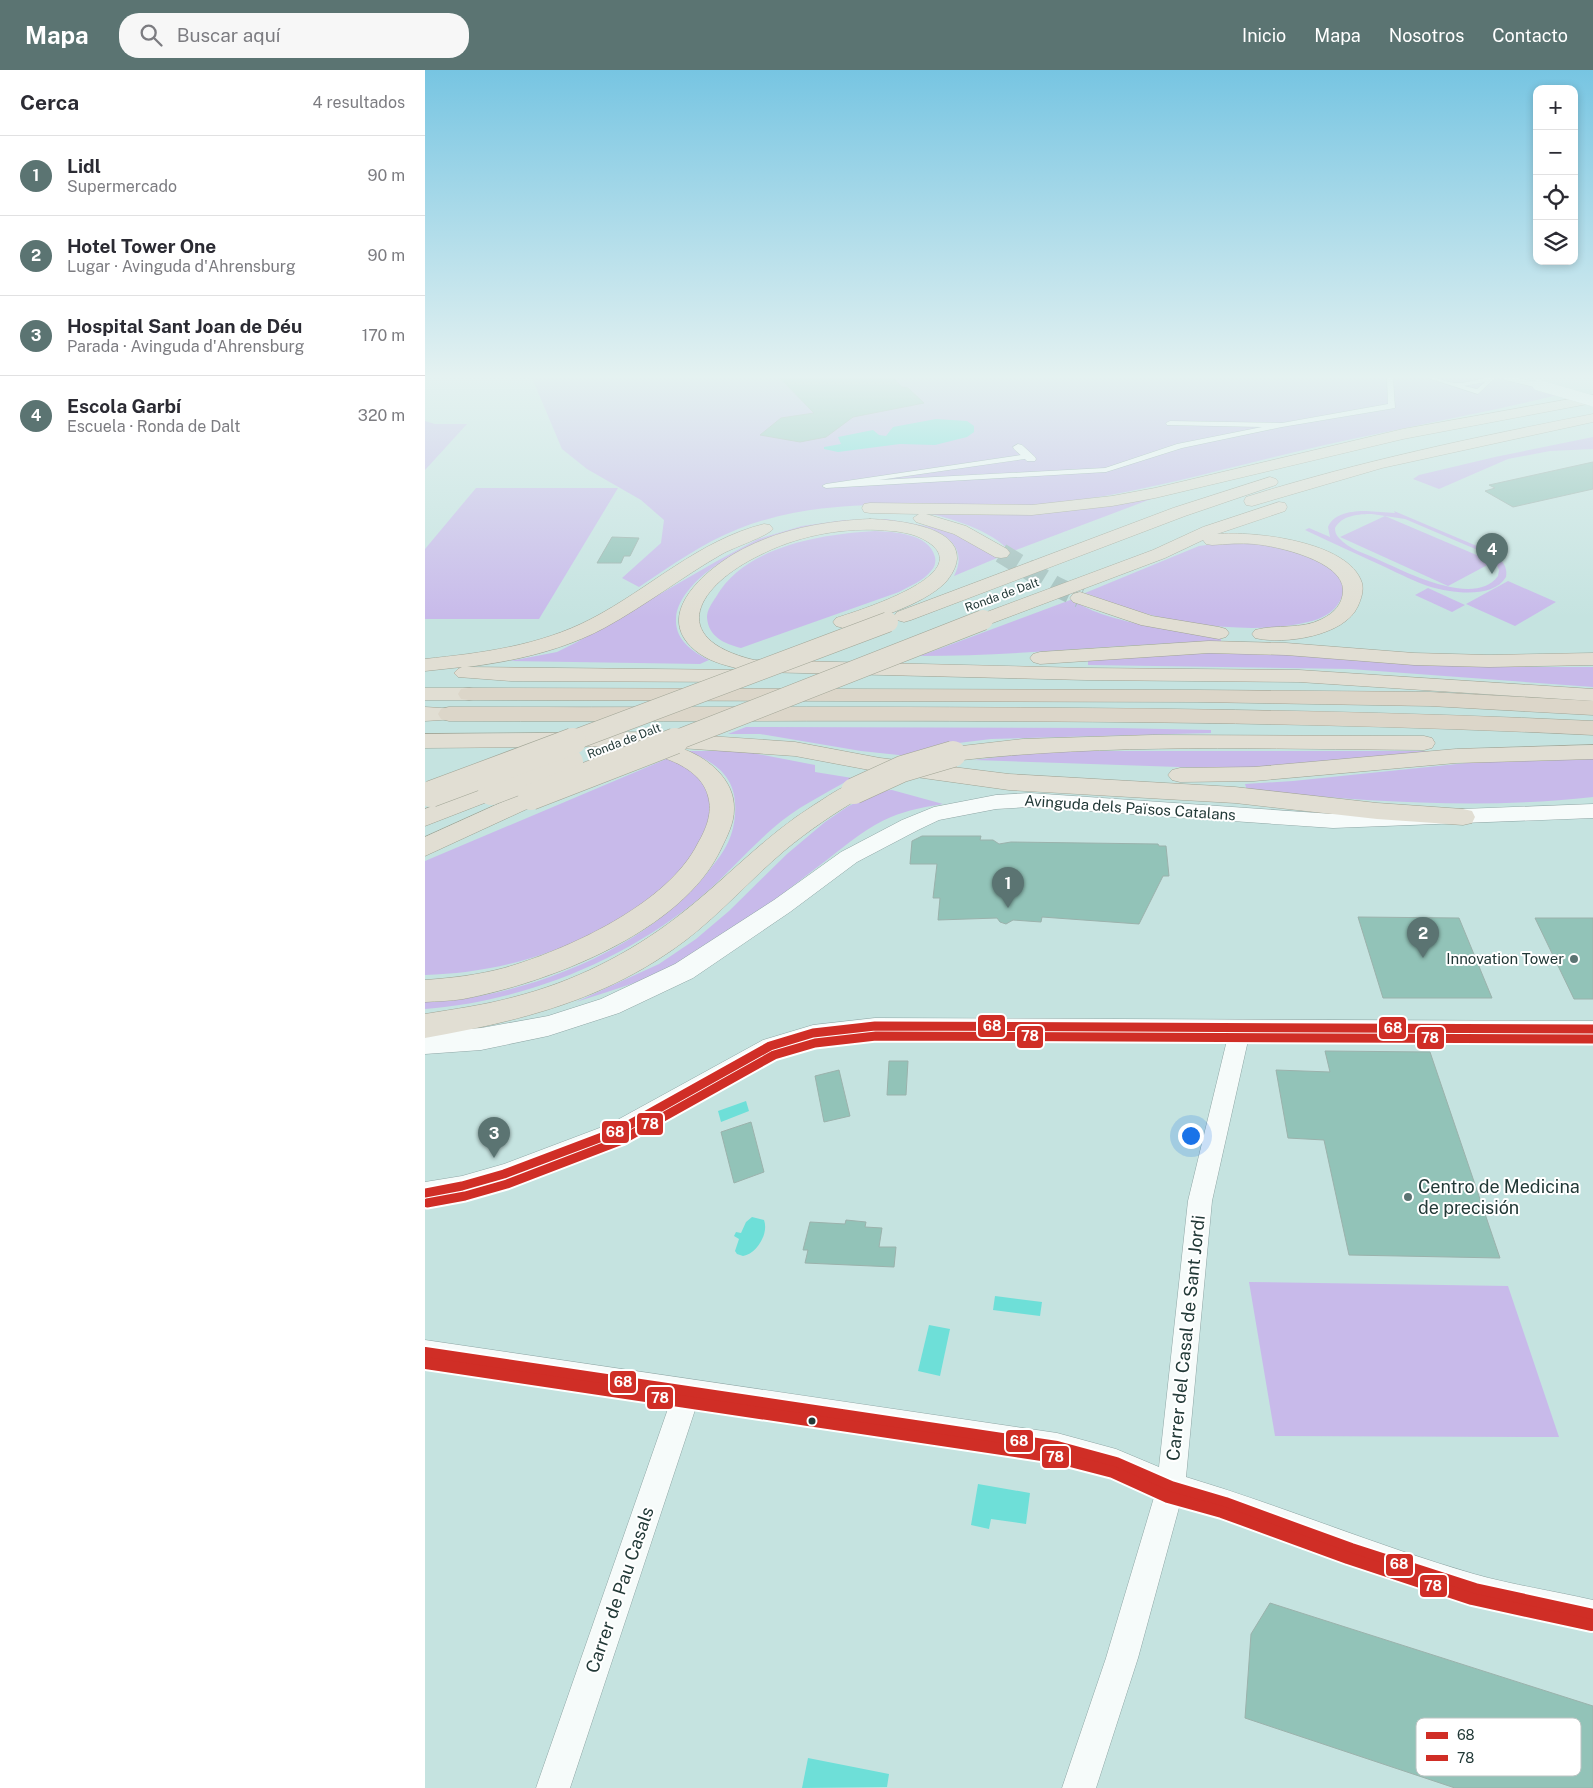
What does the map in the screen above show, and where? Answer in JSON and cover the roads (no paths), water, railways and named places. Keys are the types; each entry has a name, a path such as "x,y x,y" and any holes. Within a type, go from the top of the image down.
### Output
{"highway":[{"path":"425,665 488,658 553,643 599,622 722,545 747,534 812,515 866,508 1006,510 1071,507 1155,493 1304,458"},
{"name":"Ronda de Dalt","path":"427,789 886,615 1179,512 1284,478 1360,458"},
{"name":"Ronda de Dalt","path":"425,818 927,622 1198,520 1302,484 1404,458"},
{"path":"425,836 531,797 983,620 1159,554 1209,531 1319,494 1416,467 1456,458"},
{"path":"427,789 843,622 886,615 940,588 1089,530 1292,461"},
{"path":"791,521 859,513 907,515 953,527 1001,553"},
{"path":"886,615 937,580 943,573 949,561 947,551 930,535 891,525 857,526 818,531 784,539 746,555 722,570 705,584 690,607 688,620 690,632 705,650 724,660 763,667 1086,674 1299,676 1593,695"},
{"path":"1159,554 1208,540 1244,537 1267,539 1302,548 1328,560 1338,567 1351,583 1353,593 1349,606 1340,617 1325,624 1300,631 1272,634 1211,632"},
{"path":"1080,598 1109,610 1148,621 1211,632 1347,649 1470,657 1559,660"},
{"path":"699,642 737,656 790,661 964,662 1209,646 1286,649 1414,659 1593,659"},
{"path":"425,671 520,675 929,677 1086,674"},
{"path":"425,694 1188,696 1430,699 1593,708"},
{"path":"425,714 1199,716 1425,720 1593,728"},
{"path":"425,741 649,739 744,744 804,751 933,773 1009,782 1226,795 1377,811 1463,817"},
{"path":"425,991 458,988 520,974 569,957 599,943 642,917 663,901 696,869 714,841 722,816 722,798 717,786 709,776 689,760 676,753 639,745 537,740"},
{"path":"425,1026 485,1016 525,1006 571,990 639,957 703,910 776,844 825,808 854,791 902,769 953,754 1023,746 1153,742 1370,744 1497,742 1593,747"},
{"path":"933,773 1119,776 1254,774 1456,756 1593,752"},
{"path":"425,848 531,797"}],"street":[{"path":"1028,458 826,486 1106,470 1142,458"},
{"name":"Avinguda dels Països Catalans","path":"425,1043 481,1039 548,1026 610,1006 684,971 783,906 849,857 909,825 942,813 996,802 1030,800 1308,821 1379,821 1591,810"},
{"path":"425,1193 462,1186 504,1174 617,1131 770,1046 813,1033 875,1026 1593,1029"},
{"name":"Carrer del Casal de Sant Jordi","path":"1079,1788 1122,1658 1171,1487 1200,1201 1240,1029"},
{"path":"425,1353 1057,1447 1116,1462 1171,1487 1225,1503 1351,1549 1475,1589 1593,1615"},
{"name":"Carrer de Pau Casals","path":"553,1788 687,1392"}],"water":[{"path":"746,1101 749,1111 721,1122 718,1111"},
{"path":"752,1217 764,1220 765,1231 757,1247 743,1256 735,1251 739,1239 734,1236 736,1232 741,1233 746,1222"},
{"path":"995,1296 1042,1302 1040,1316 993,1310"},
{"path":"929,1325 950,1329 940,1376 918,1371"},
{"path":"978,1484 1030,1493 1026,1524 991,1519 989,1529 971,1525"},
{"path":"808,1758 889,1774 887,1787 802,1788"}],"tunnel":[{"path":"1001,553 1055,586 1080,598"}],"place":[{"name":"Escola Garbí","path":"1492,574"},
{"name":"Lidl","path":"1008,908"},
{"name":"Hotel Tower One","path":"1423,958"},
{"name":"Innovation Tower","path":"1574,959"},
{"name":"Hospital Sant Joan de Déu","path":"494,1158"},
{"name":"Centro de Medicina de precisión","path":"1408,1197"}]}
